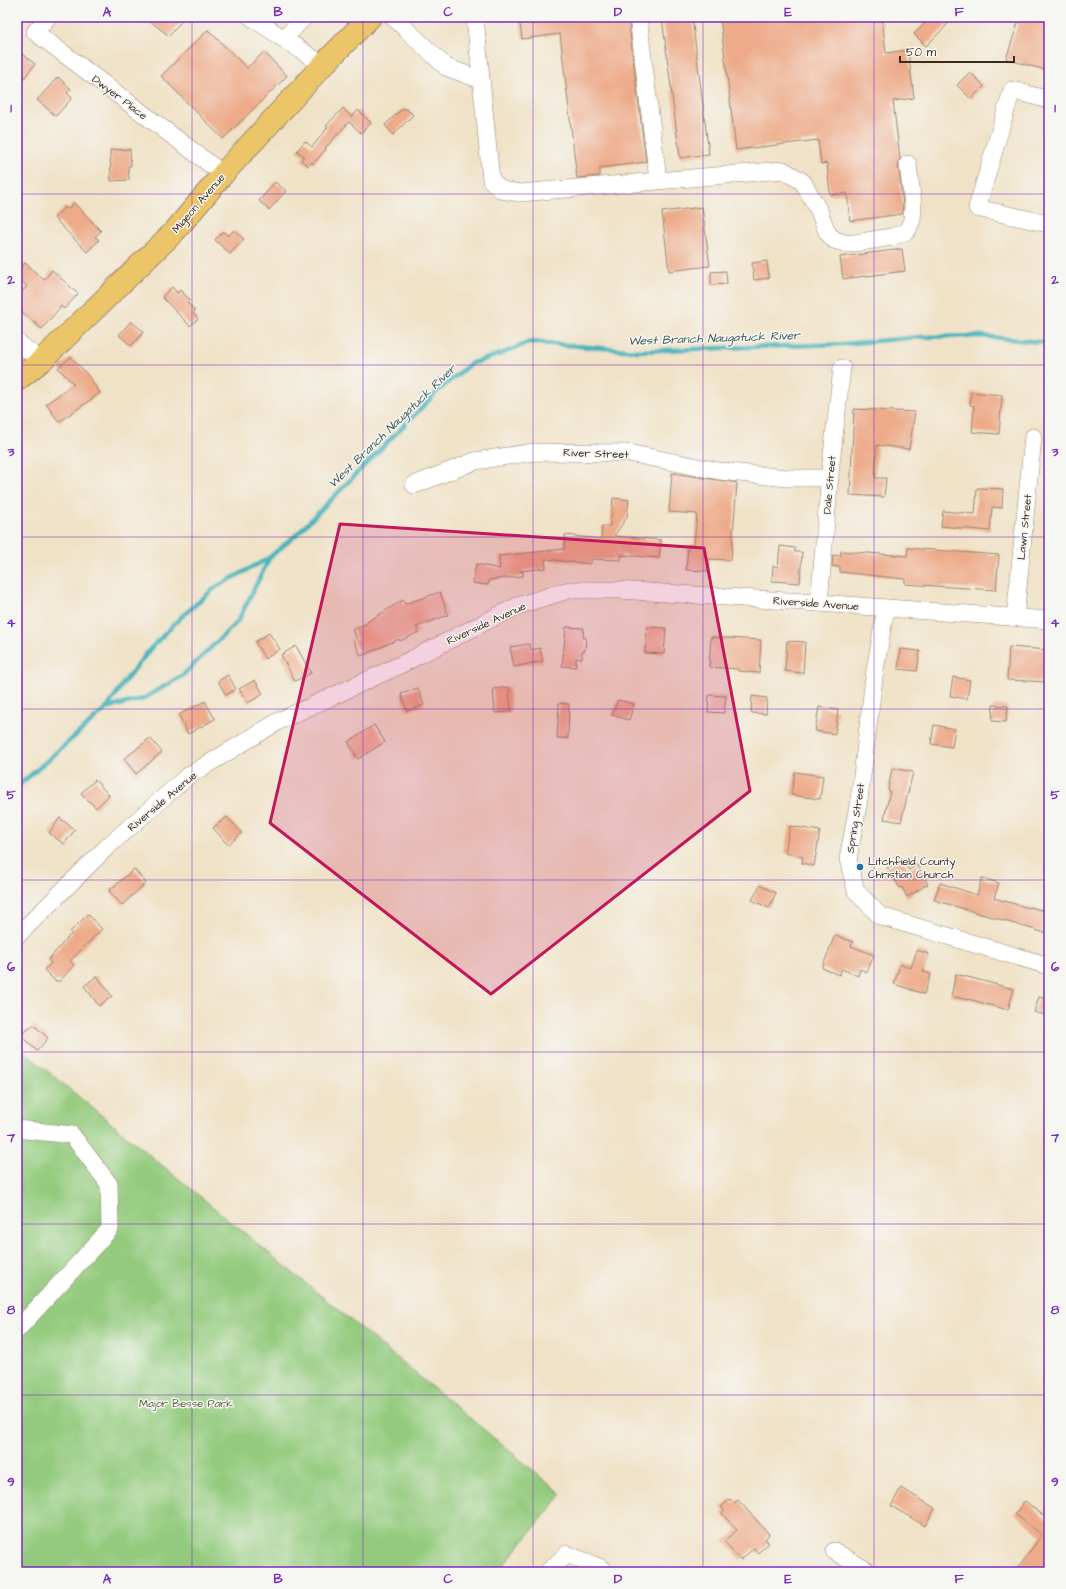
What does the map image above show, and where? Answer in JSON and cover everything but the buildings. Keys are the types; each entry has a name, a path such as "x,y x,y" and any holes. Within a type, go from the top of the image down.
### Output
{"main road":[{"name":"Migeon Avenue","path":"17,380 41,361 174,232 222,174 323,65 370,17"}],"street":[{"name":"Dwyer Place","path":"48,17 35,32 222,174"},
{"path":"251,17 323,65"},
{"path":"284,39 304,17"},
{"path":"393,17 446,67 481,80"},
{"path":"475,17 491,180 501,190 520,192 783,170 803,182 819,211 827,232 834,240 848,244 892,237 907,231 912,220 913,205 908,164"},
{"path":"638,17 658,180"},
{"path":"1049,100 1012,90 977,208 1049,224"},
{"path":"17,342 41,361"},
{"name":"Dale Street","path":"819,603 830,478 842,368"},
{"name":"Lawn Street","path":"1015,618 1033,437"},
{"name":"River Street","path":"414,485 475,462 534,452 628,453 719,471 787,478 830,478"},
{"name":"Riverside Avenue","path":"17,936 107,847 188,776 279,721 398,666 517,606 569,590 618,590 1049,620"},
{"name":"Spring Street","path":"886,608 875,670 858,800 848,859 856,891 880,916 1049,966"},
{"path":"17,1129 72,1135 109,1184 110,1229 17,1330"},
{"path":"834,1551 869,1572"},
{"path":"548,1572 567,1554 599,1567 605,1572"}],"highlighted area":[{"path":"340,524 704,548 750,791 491,994 270,823"}],"green space":[{"name":"Major Besse Park","path":"17,1046 562,1494 498,1572 17,1572"}],"waterway":[{"name":"West Branch Naugatuck River","path":"17,787 107,708 143,699 183,675 238,621 270,557 296,535 438,391 470,364 501,354 530,342 637,351 844,344 920,337 981,336 1049,343"},
{"name":"West Branch Naugatuck River","path":"107,708 124,682 151,648 180,618 216,587 269,558"}],"place":[{"name":"Litchfield County Christian Church","path":"860,867"}]}
